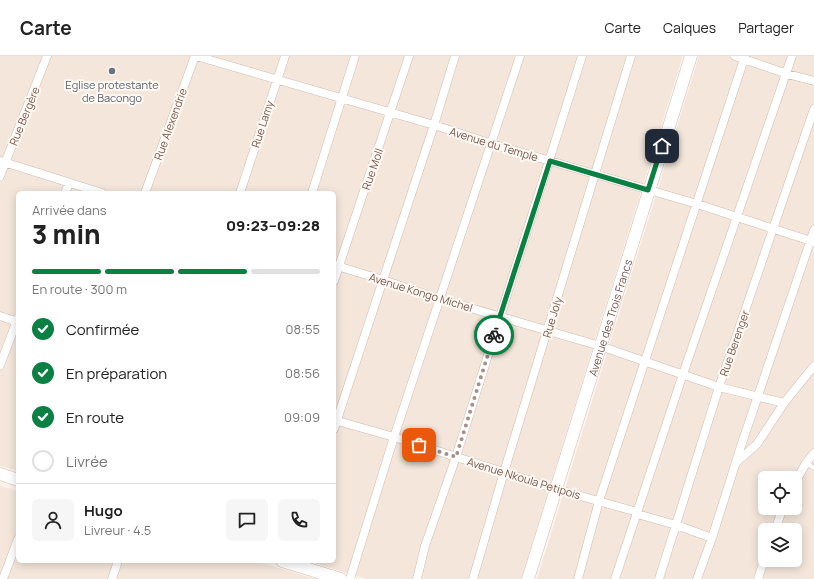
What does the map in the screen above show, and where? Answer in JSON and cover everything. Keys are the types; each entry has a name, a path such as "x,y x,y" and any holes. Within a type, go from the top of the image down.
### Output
{"street":[{"name":"Rue Bergère","path":"0,176 3,162 47,56"},
{"name":"Avenue du Temple","path":"196,56 434,125 492,144 697,204 812,242"},
{"name":"Rue Alexendrie","path":"146,191 196,56"},
{"name":"Rue Lamy","path":"241,191 285,56"},
{"path":"313,191 355,56"},
{"name":"Rue Moll","path":"336,266 390,113 408,56"},
{"path":"336,420 434,125 455,56"},
{"path":"350,579 394,437 520,56"},
{"path":"417,579 425,546 456,457 582,56"},
{"name":"Rue Joly","path":"473,579 504,472 631,56"},
{"name":"Avenue des Trois Francs","path":"528,579 691,56"},
{"path":"735,56 744,57 787,74 814,81"},
{"path":"615,579 683,374 792,56"},
{"path":"578,579 600,502 744,57"},
{"name":"Rue Berenger","path":"659,579 719,387 814,109"},
{"path":"3,162 95,191"},
{"path":"66,191 68,183"},
{"path":"697,579 812,242 814,230"},
{"name":"Avenue Kongo Michel","path":"336,266 440,299 600,346 719,387 784,402"},
{"path":"0,316 16,320"},
{"path":"0,365 16,325"},
{"path":"738,461 757,444 784,402 814,366"},
{"name":"Avenue Nkoula Petipois","path":"336,423 394,437 600,502 634,511 637,514 676,525 712,538"},
{"path":"802,471 814,453"},
{"path":"0,474 16,479"},
{"path":"3,579 16,544"},
{"path":"112,579 117,563"},
{"path":"289,563 339,579"},
{"path":"758,579 762,567"}],"lane":[{"path":"806,463 814,468"}],"shaded area":[{"path":"0,56 683,56 521,579 366,579 314,563 336,563 336,191 16,191 16,470 0,466"},
{"path":"699,56 814,56 814,579 537,579"},
{"path":"0,486 16,490 16,563 262,563 316,579 0,579"}],"way so far":[{"path":"419,445 456,457 494,335"}],"place":[{"name":"Eglise protestante de Bacongo","path":"112,71"}],"route":[{"path":"494,335 550,161 648,190 662,146"}]}
